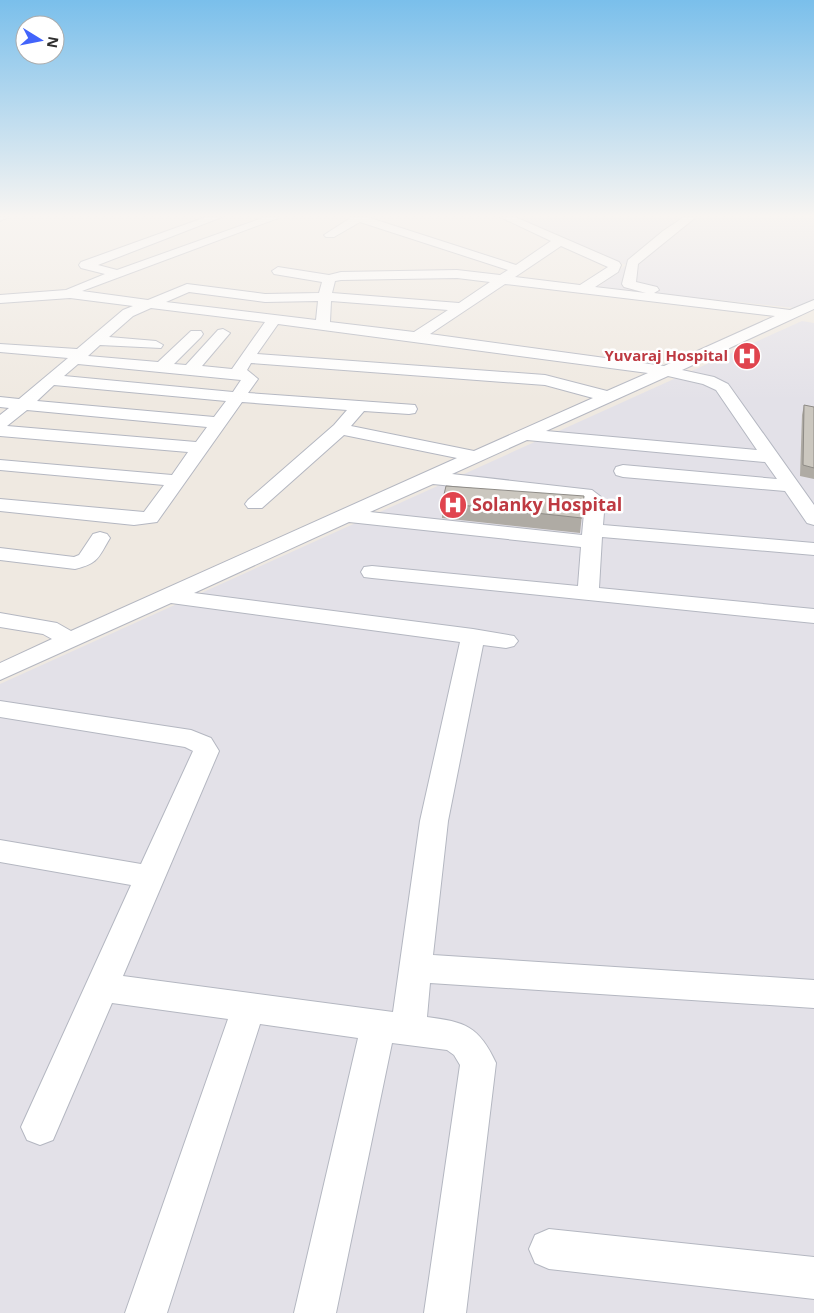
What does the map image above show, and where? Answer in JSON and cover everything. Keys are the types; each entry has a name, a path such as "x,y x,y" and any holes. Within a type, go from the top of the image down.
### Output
{"street":[{"path":"70,294 74,290 106,278"},
{"path":"323,326 325,296 329,278"},
{"path":"417,337 504,278"},
{"path":"506,278 582,290 814,316"},
{"path":"582,290 600,278"},
{"path":"629,278 628,282 637,288 722,299 725,301 725,306"},
{"path":"1,424 128,313 191,287 265,298 325,296 461,307"},
{"path":"0,299 70,294 417,337 666,371 708,380 722,387 814,519"},
{"path":"0,672 814,304"},
{"path":"245,367 274,320"},
{"path":"189,371 223,333"},
{"path":"161,368 196,334"},
{"path":"377,368 395,335"},
{"path":"97,340 156,345"},
{"path":"0,348 189,371 245,367 377,368 545,380 610,397"},
{"path":"0,505 146,519 152,516 250,379 245,367"},
{"path":"400,441 419,371"},
{"path":"52,380 236,397 409,408"},
{"path":"0,402 218,423"},
{"path":"255,504 340,428 360,405"},
{"path":"1,424 200,448"},
{"path":"340,428 477,457"},
{"path":"526,434 772,457"},
{"path":"0,465 177,481"},
{"path":"623,471 791,486"},
{"path":"431,478 585,494 595,500 588,594"},
{"path":"347,516 593,536 814,549"},
{"path":"0,554 75,563 87,559 100,538"},
{"path":"372,572 814,616"},
{"path":"168,596 506,640"},
{"path":"0,620 49,628 70,640"},
{"path":"315,1313 393,1027 416,968 434,821 473,636"},
{"path":"0,709 191,739 202,744 206,751 40,1127"},
{"path":"0,851 150,877"},
{"path":"416,968 776,994 814,994"},
{"path":"101,987 455,1036 466,1044 478,1063 445,1313"},
{"path":"146,1313 249,1007"},
{"path":"549,1249 814,1278"}],"shaded area":[{"path":"609,278 814,278 814,310 598,287"},
{"path":"802,321 814,323 814,1313 0,1313 0,684"}],"building":[{"path":"804,405 814,407 814,468 803,465"},
{"path":"446,486 584,496 582,518 442,503"}],"place":[{"name":"Yuvaraj Hospital","path":"747,356"},
{"name":"Solanky Hospital","path":"453,505"}]}
